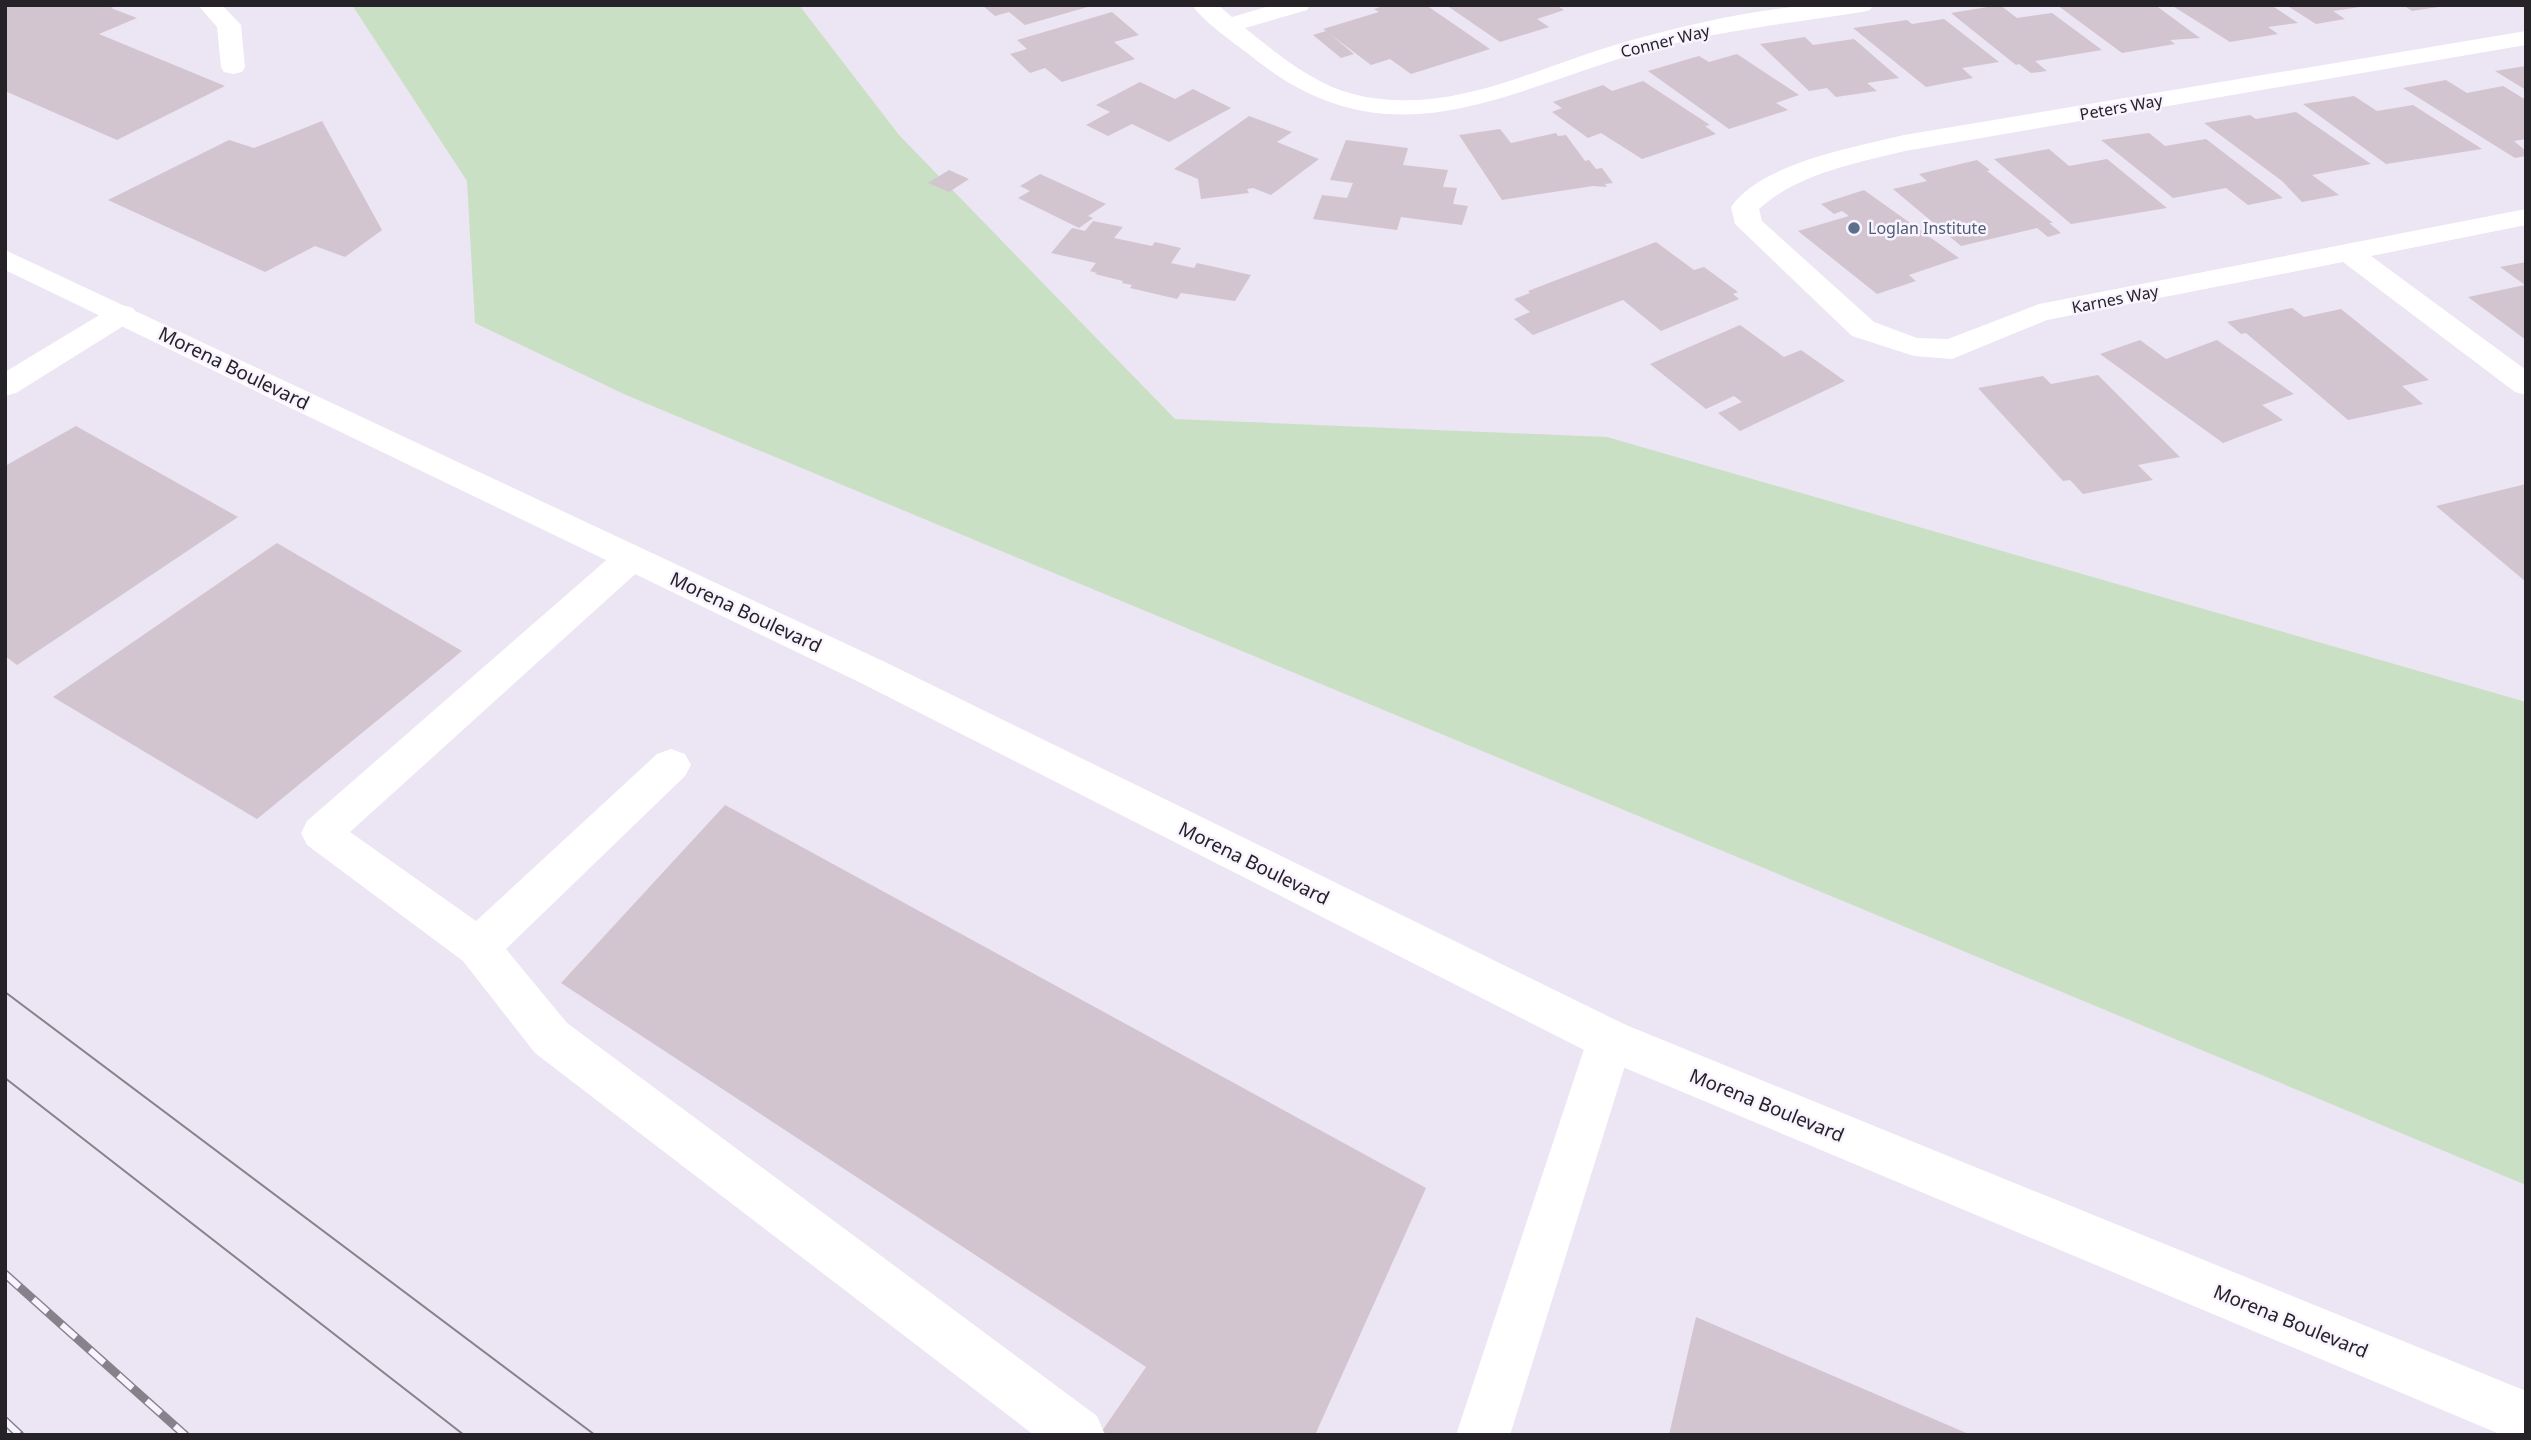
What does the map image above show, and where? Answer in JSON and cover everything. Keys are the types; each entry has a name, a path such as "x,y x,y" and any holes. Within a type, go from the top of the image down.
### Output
{"street":[{"path":"209,5 229,25 233,67"},
{"name":"Conner Way","path":"1203,5 1300,80 1348,101 1407,109 1473,99 1638,46 1725,26 1862,5"},
{"path":"1228,25 1299,5"},
{"name":"Peters Way","path":"1749,223 1745,207 1755,195 1832,162 1904,143 2526,38"},
{"name":"Karnes Way","path":"1749,223 1863,329 1914,347 1952,348 2039,313 2526,218"},
{"path":"2349,253 2526,385"},
{"name":"Morena Boulevard","path":"5,259 874,673 1610,1040 2526,1418"},
{"path":"5,386 122,314"},
{"path":"631,558 321,833 478,947 551,1038 1078,1435"},
{"path":"478,947 671,765"},
{"path":"1483,1435 1610,1040"}],"green space":[{"path":"352,5 799,5 899,135 1175,419 1607,437 2526,702 2526,1185 626,395 475,323 467,181"}],"building":[{"path":"5,5 118,5 111,8 137,18 99,34 225,86 117,140 5,91"},
{"path":"982,5 1091,6 1025,25 1009,12 995,16"},
{"path":"1387,5 1426,5 1490,49 1411,74 1390,59 1371,65 1330,34 1354,54 1341,58 1313,35 1326,31 1323,29 1379,12 1374,9"},
{"path":"1446,5 1556,5 1564,10 1537,19 1549,27 1500,42"},
{"path":"2000,5 2017,18 2052,13 2102,50 2035,61 2047,71 2031,73 2019,64 2016,65 1951,13"},
{"path":"2057,5 2155,5 2200,38 2170,40 2175,44 2122,53"},
{"path":"2171,5 2271,5 2298,23 2268,27 2278,34 2230,42"},
{"path":"2286,5 2360,7 2333,11 2345,19 2316,24"},
{"path":"2403,5 2438,5 2438,7 2412,11"},
{"path":"1112,12 1139,35 1114,42 1135,59 1062,82 1045,68 1030,73 1010,54 1027,49 1017,40"},
{"path":"1944,19 1999,62 1962,68 1973,78 1926,87 1853,28 1907,20 1912,24"},
{"path":"1805,37 1813,45 1854,39 1899,78 1867,83 1877,91 1836,97 1827,88 1809,91 1760,44"},
{"path":"1737,54 1799,95 1776,103 1788,110 1729,129 1648,71 1699,56 1709,62"},
{"path":"2526,66 2526,90 2495,71"},
{"path":"2446,80 2467,93 2503,86 2526,100 2526,139 2514,141 2526,151 2526,156 2515,158 2403,88"},
{"path":"1643,81 1710,125 1705,126 1716,134 1642,159 1601,133 1588,138 1552,112 1562,108 1553,102 1603,85 1612,91"},
{"path":"1140,82 1175,99 1193,89 1231,108 1169,142 1132,124 1108,136 1086,125 1110,112 1096,105"},
{"path":"2354,96 2377,111 2413,105 2482,149 2386,164 2303,104"},
{"path":"2296,112 2371,164 2312,175 2339,195 2302,202 2282,181 2204,123 2250,115 2256,119"},
{"path":"1249,116 1292,132 1277,142 1319,159 1271,195 1253,188 1247,189 1249,193 1201,199 1198,179 1174,169"},
{"path":"322,121 382,230 345,257 315,246 265,272 108,200 229,140 254,148"},
{"path":"1500,129 1511,143 1556,133 1558,136 1566,135 1585,161 1589,160 1596,169 1602,168 1613,183 1605,184 1607,187 1593,186 1502,200 1459,135"},
{"path":"2149,133 2165,146 2206,139 2283,198 2248,205 2226,188 2173,198 2101,140"},
{"path":"1346,140 1408,148 1403,165 1448,170 1443,187 1457,188 1453,204 1468,206 1462,225 1401,217 1397,230 1313,219 1322,195 1347,198 1353,183 1330,180"},
{"path":"2049,149 2069,166 2107,159 2167,208 2071,224 1994,159"},
{"path":"1977,160 2053,223 2049,223 2061,233 2048,237 2037,228 1961,246 1893,189 1927,181 1919,174"},
{"path":"949,170 969,179 949,192 928,183"},
{"path":"1040,174 1106,204 1088,216 1093,218 1079,228 1018,198 1030,191 1020,186"},
{"path":"1864,190 1959,258 1909,275 1916,281 1877,294 1798,231 1849,216 1842,211 1834,214 1821,204"},
{"path":"1093,221 1123,227 1114,238 1152,246 1155,242 1181,248 1171,263 1194,268 1197,263 1251,275 1235,301 1181,293 1177,299 1130,288 1132,285 1122,283 1123,281 1095,274 1097,273 1090,271 1096,263 1051,253 1072,228 1085,231"},
{"path":"1656,242 1694,270 1704,267 1738,292 1733,294 1739,299 1661,331 1623,300 1533,335 1514,319 1530,312 1514,299 1530,293 1528,291"},
{"path":"2526,262 2526,340 2468,297 2525,285 2500,267"},
{"path":"2292,308 2304,317 2341,309 2429,380 2402,386 2423,404 2348,420 2246,333 2241,334 2227,322"},
{"path":"1740,325 1784,357 1801,350 1845,381 1740,431 1718,413 1742,402 1734,396 1706,409 1650,364"},
{"path":"2140,340 2166,359 2217,340 2294,394 2262,405 2283,420 2223,443 2100,354"},
{"path":"2098,375 2180,457 2138,465 2153,480 2083,494 2070,480 2063,481 1978,388 2043,376 2051,384"},
{"path":"76,426 238,517 17,665 5,656 5,466"},
{"path":"2526,484 2526,582 2436,506"},
{"path":"277,543 462,651 257,819 53,697"},
{"path":"725,805 1426,1188 1315,1435 1108,1435 1102,1431 1146,1367 561,983"},
{"path":"1696,1317 1971,1435 1669,1435"}],"tram line":[{"path":"5,992 595,1435"},
{"path":"5,1078 464,1435"}],"railway":[{"path":"5,1274 185,1435"},
{"path":"5,1421 20,1435"}],"place":[{"name":"Loglan Institute","path":"1854,228"}]}
